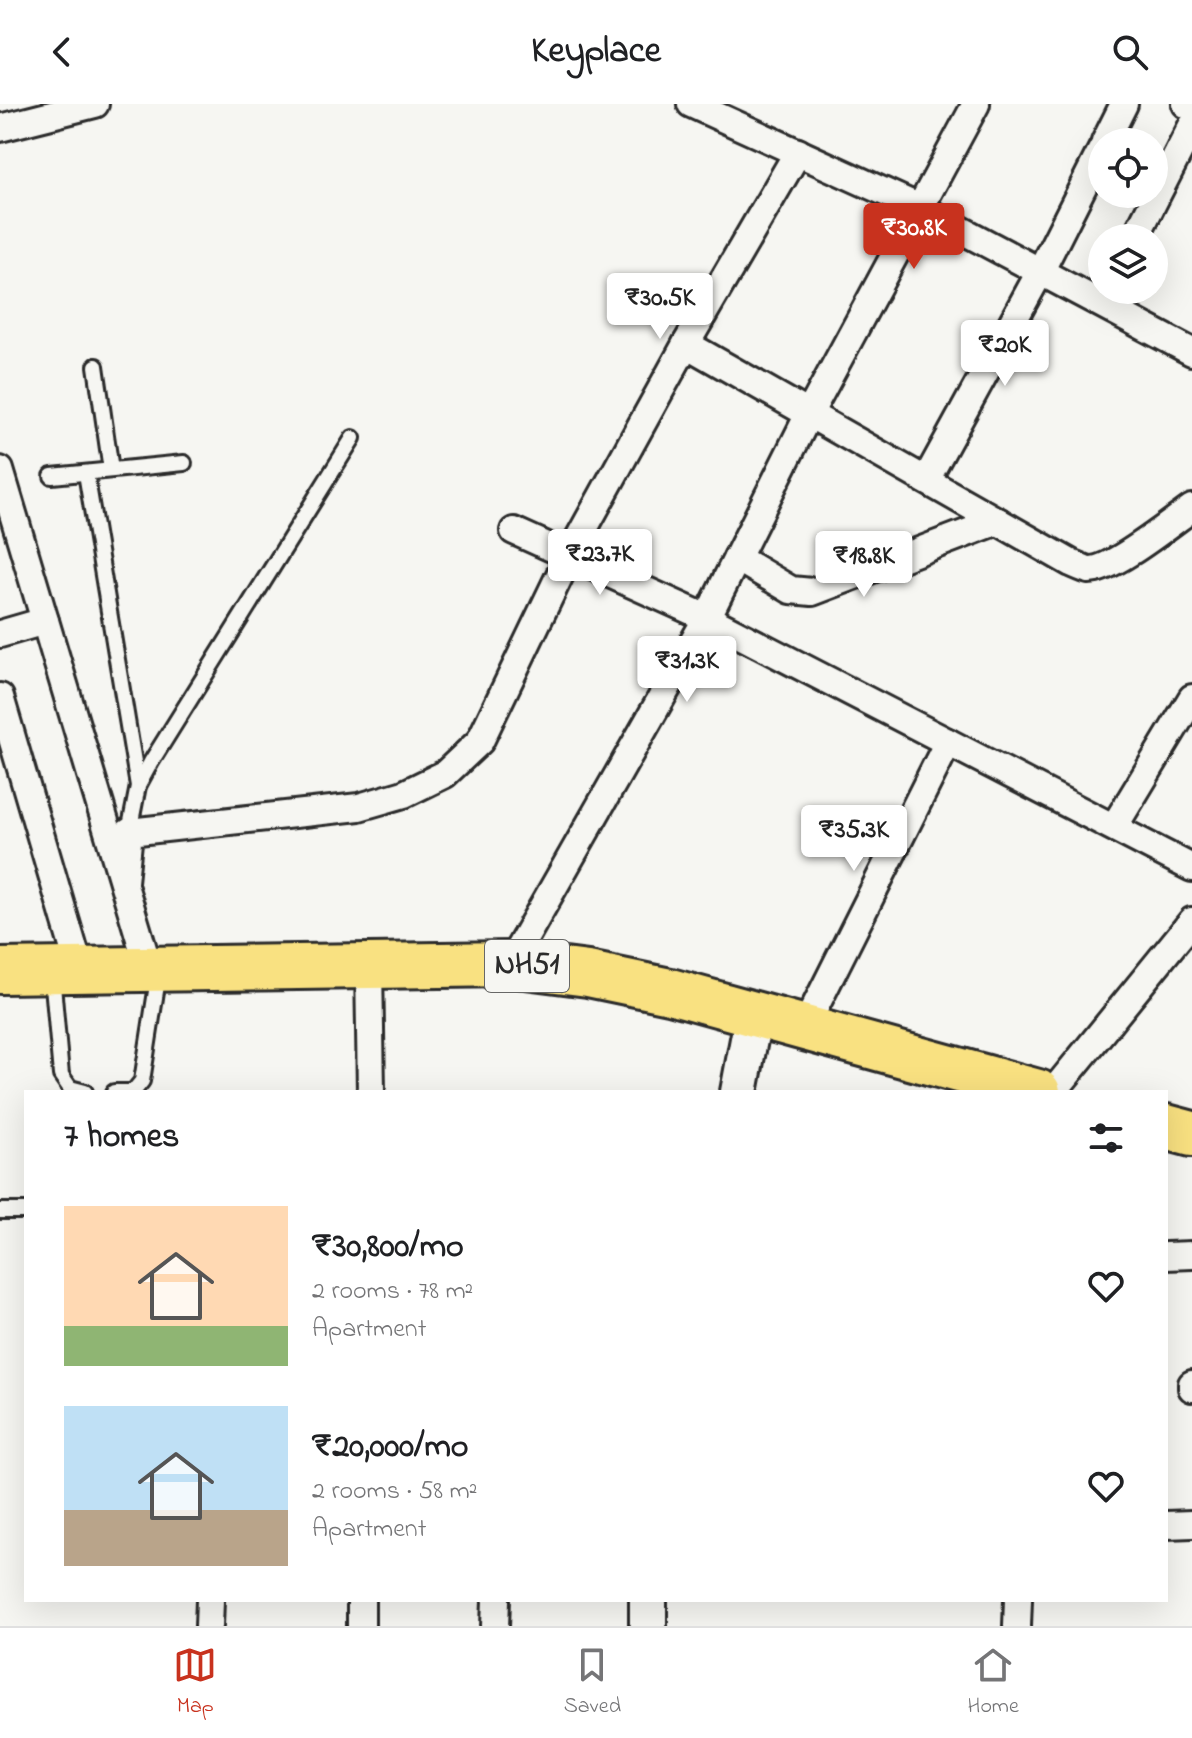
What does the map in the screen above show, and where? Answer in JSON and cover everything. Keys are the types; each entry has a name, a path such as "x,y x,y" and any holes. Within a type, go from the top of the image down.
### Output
{"highway":[{"name":"NH51","path":"0,971 510,964 588,974 670,991 1031,1090"},
{"path":"1168,1128 1192,1134"}],"street":[{"path":"0,128 62,108 95,104"},
{"path":"691,104 920,208 1040,272 1088,290"},
{"path":"510,964 707,618 809,414 976,104"},
{"path":"1112,128 1124,104"},
{"path":"1186,104 1192,107"},
{"path":"1142,224 1192,126"},
{"path":"124,882 129,832 359,807 404,794 445,774 480,741 569,556 686,344 798,152"},
{"path":"926,480 1040,272 1088,177"},
{"path":"1116,304 1192,352"},
{"path":"686,344 1088,570 1105,566 1128,553 1192,508"},
{"path":"0,470 124,882 154,969"},
{"path":"737,558 791,590 812,592 998,521"},
{"path":"514,531 707,618 1192,868"},
{"path":"0,634 45,621"},
{"path":"0,697 66,970"},
{"path":"1114,827 1192,698"},
{"path":"805,1027 948,742"},
{"path":"1055,1090 1192,921"},
{"path":"369,966 371,1090"},
{"path":"739,1090 754,1013"},
{"path":"1168,1256 1192,1255"},
{"path":"1168,1525 1192,1524"},
{"path":"209,1626 210,1602"},
{"path":"361,1602 361,1626"},
{"path":"495,1626 496,1602"},
{"path":"648,1602 648,1626"},
{"path":"1017,1626 1018,1602"}],"lane":[{"path":"96,366 111,470"},
{"path":"138,786 353,438"},
{"path":"52,476 184,463"},
{"path":"86,473 138,786 129,832"},
{"path":"135,1090 142,1081 154,969"},
{"path":"66,970 61,1075 70,1088 78,1090"},
{"path":"0,1211 24,1211"}]}
